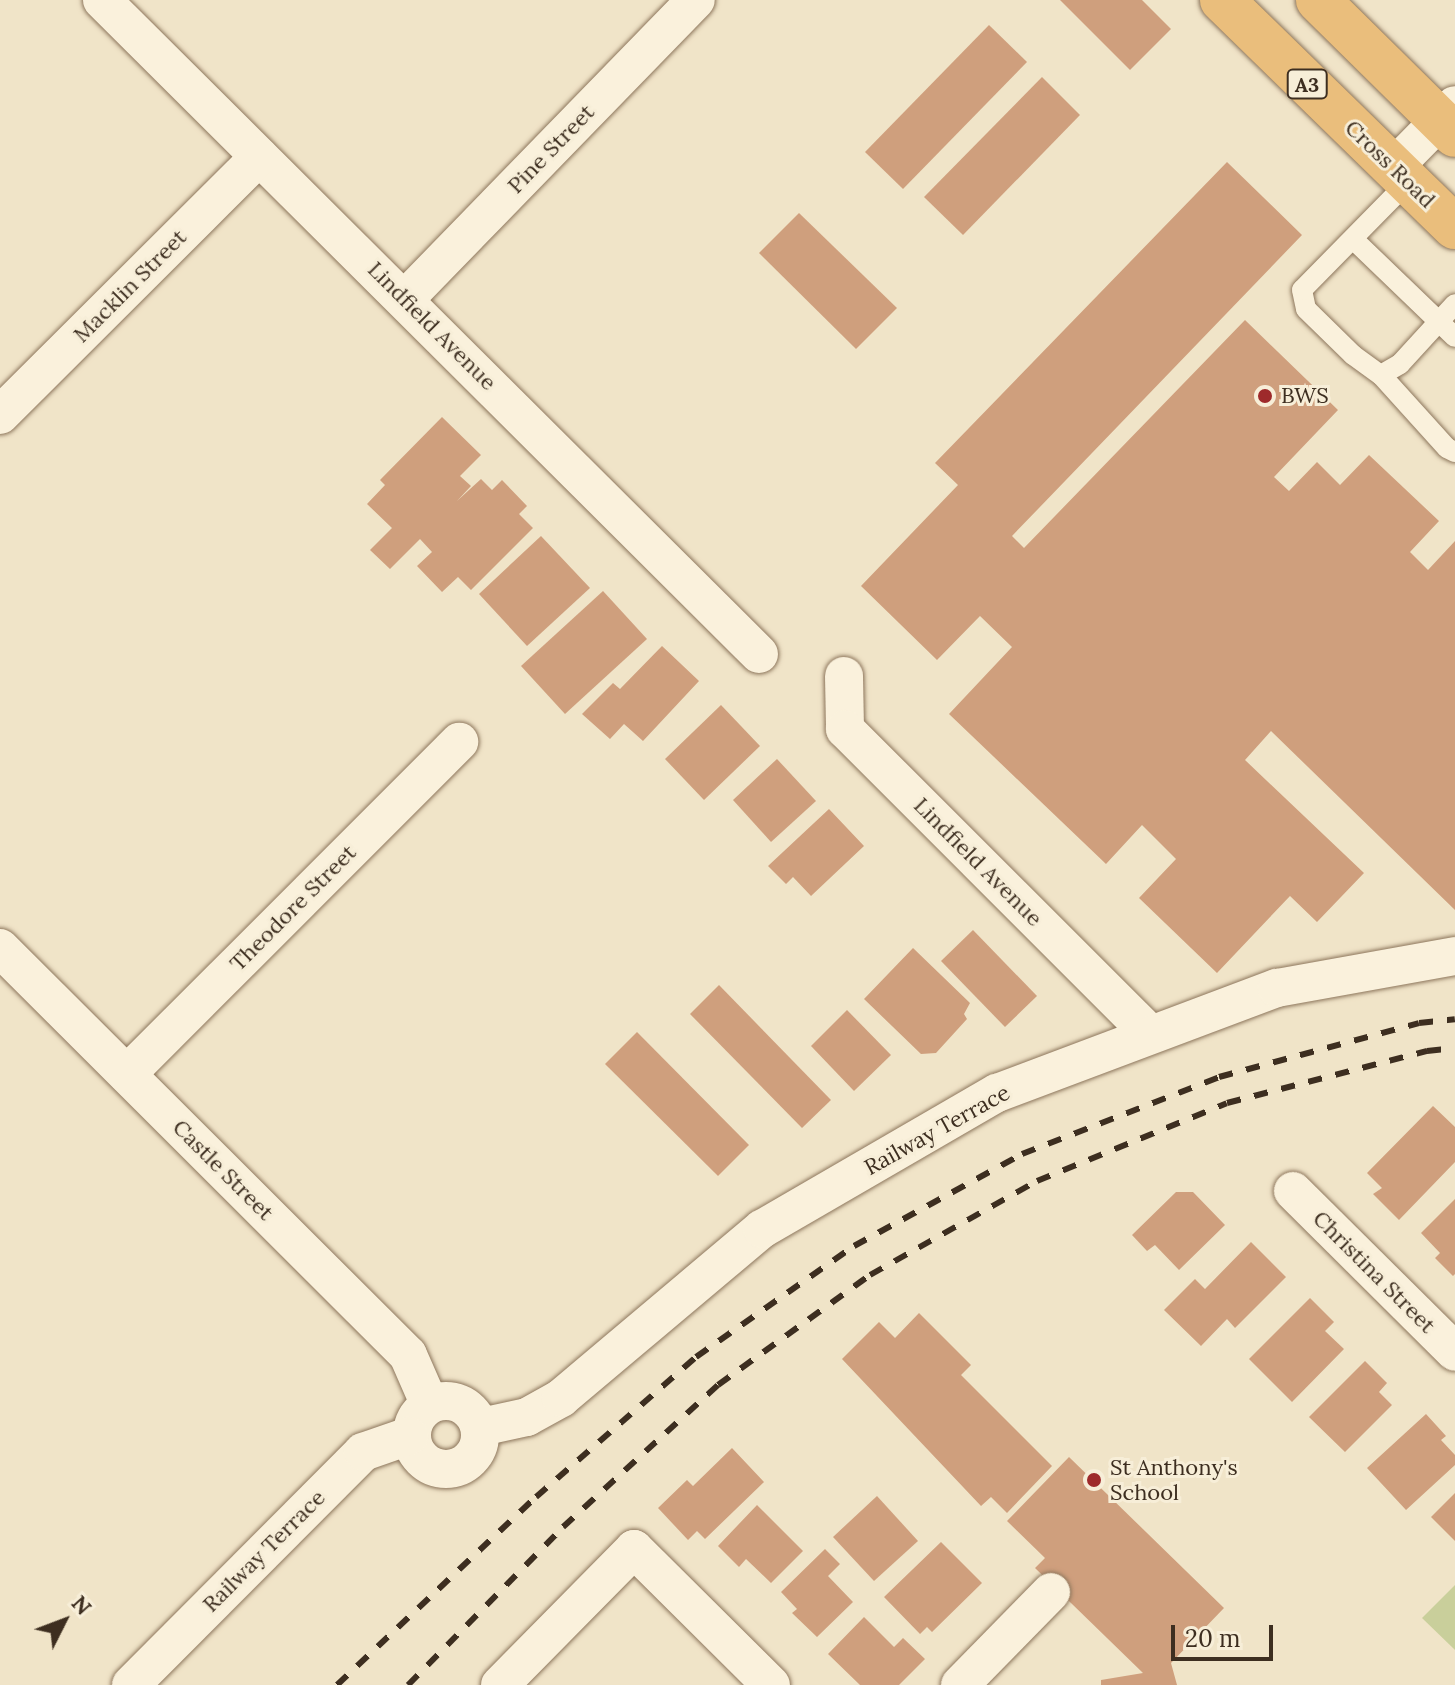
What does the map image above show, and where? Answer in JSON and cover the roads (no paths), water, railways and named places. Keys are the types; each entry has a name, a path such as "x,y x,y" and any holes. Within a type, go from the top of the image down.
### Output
{"highway":[{"name":"Cross Road","path":"1222,0 1455,227"},
{"path":"1318,0 1450,120"}],"street":[{"name":"Lindfield Avenue","path":"102,0 759,654"},
{"name":"Pine Street","path":"405,299 696,0"},
{"path":"1400,175 1450,120"},
{"name":"Macklin Street","path":"0,415 259,157"},
{"name":"Lindfield Avenue","path":"844,676 845,729 1149,1033"},
{"name":"Theodore Street","path":"127,1074 459,742"},
{"name":"Castle Street","path":"0,948 408,1355 429,1403"},
{"name":"Railway Terrace","path":"481,1427 527,1417 561,1398 762,1229 997,1093 1149,1033 1277,988 1455,956"},
{"name":"Christina Street","path":"1293,1191 1455,1352"},
{"path":"429,1403 462,1405 481,1427 479,1446 474,1456 454,1470 432,1466 422,1460 409,1436 416,1417 429,1403"},
{"name":"Railway Terrace","path":"131,1685 363,1452 409,1436"},
{"path":"500,1685 634,1549 771,1685"},
{"path":"960,1685 1051,1592"}],"lane":[{"path":"1400,175 1353,239 1302,290 1306,309 1353,355 1381,375 1447,448 1455,452"},
{"path":"1353,239 1455,337"},
{"path":"1381,375 1400,364 1455,304"}],"railway":[{"path":"337,1685 536,1497 696,1357 854,1246 1022,1154 1219,1077 1419,1023 1455,1019"},
{"path":"408,1685 563,1527 718,1385 870,1275 1037,1181 1227,1103 1427,1051 1455,1048"}],"place":[{"name":"BWS","path":"1265,396"},
{"name":"St Anthony's School","path":"1094,1480"}]}
